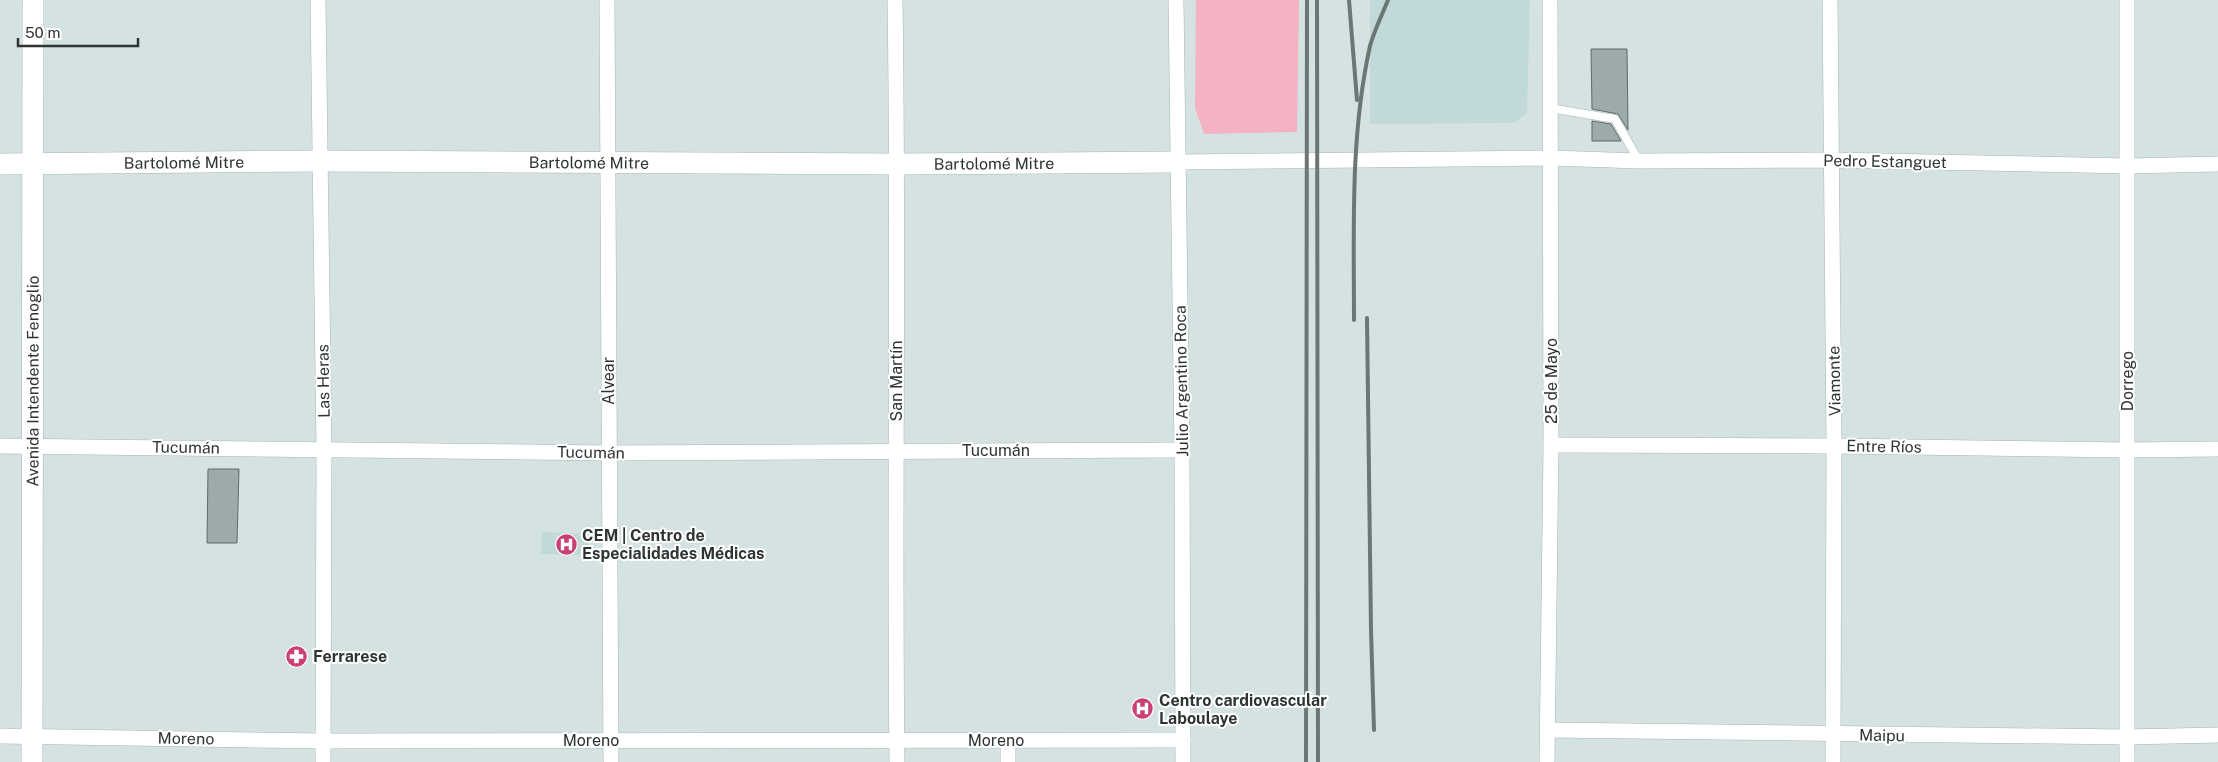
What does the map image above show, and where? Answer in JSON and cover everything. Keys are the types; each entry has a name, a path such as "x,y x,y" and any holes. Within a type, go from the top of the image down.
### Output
{"main road":[{"name":"Avenida Intendente Fenoglio","path":"32,0 32,762"},
{"name":"Bartolomé Mitre","path":"0,164 320,161 897,164 1178,162"}],"street":[{"name":"Las Heras","path":"318,0 324,448 323,762"},
{"name":"Alvear","path":"607,0 611,762"},
{"name":"San Martín","path":"895,0 897,164 897,762"},
{"name":"Julio Argentino Roca","path":"1176,0 1182,450 1183,762"},
{"name":"25 de Mayo","path":"1547,762 1551,445 1550,0"},
{"name":"Viamonte","path":"1830,0 1834,446 1833,762"},
{"name":"Dorrego","path":"2127,0 2127,762"},
{"name":"Pedro Estanguet","path":"1178,162 1551,158 1638,161 1830,160 2128,166 2218,164"},
{"name":"Entre Ríos","path":"1551,445 2127,450 2218,449"},
{"name":"Tucumán","path":"0,446 324,448 608,453 1182,450"},
{"name":"Maipu","path":"1546,730 2127,737 2218,735"},
{"name":"Moreno","path":"0,736 323,741 1183,740"},
{"path":"1008,740 1008,762"}],"lane":[{"path":"1550,108 1615,119 1638,161"}],"shaded area":[{"path":"1196,0 1299,0 1297,132 1204,134 1195,108"},
{"path":"1370,0 1530,0 1527,113 1514,123 1370,124"},
{"name":"CEM | Centro de Especialidades Médicas","path":"542,532 590,534 589,555 541,554"}],"building":[{"path":"1591,49 1627,49 1628,130 1618,114 1592,109"},
{"path":"1592,121 1611,124 1621,141 1592,141"},
{"path":"208,469 239,469 237,543 207,543"}],"railway":[{"path":"1306,762 1307,0"},
{"path":"1317,0 1318,762"},
{"path":"1349,0 1357,100"},
{"path":"1354,320 1354,183 1359,114 1370,46 1388,0"},
{"path":"1367,318 1374,730"}],"place":[{"name":"CEM | Centro de Especialidades Médicas","path":"566,544"},
{"name":"Ferrarese","path":"297,656"},
{"name":"Centro cardiovascular Laboulaye","path":"1143,709"}]}
